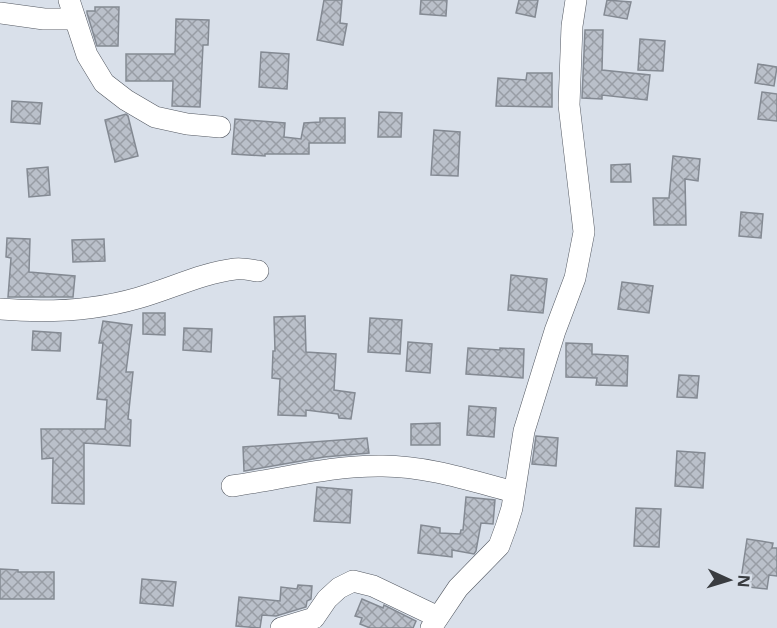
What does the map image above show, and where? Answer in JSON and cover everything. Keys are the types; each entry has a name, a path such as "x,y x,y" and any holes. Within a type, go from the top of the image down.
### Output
{"street":[{"path":"281,628 314,618 327,599 339,588 353,581 373,586 435,623 458,588 499,546 514,492 524,431 555,331 575,278 584,232 569,105 572,26 576,0"},
{"path":"0,13 44,19 72,9 87,55 104,83 126,100 155,117 187,124 220,127"},
{"path":"0,309 36,312 86,309 137,298 184,282 236,269 258,271"},
{"path":"232,486 352,466 386,466 418,469 514,492"}],"building":[{"path":"324,0 342,0 340,23 347,24 343,45 317,40"},
{"path":"421,0 447,0 446,16 420,14"},
{"path":"519,0 538,0 535,17 516,13"},
{"path":"607,0 631,2 627,19 604,15"},
{"path":"95,7 119,7 118,46 97,46 87,13 87,11 95,11"},
{"path":"176,19 209,20 208,45 203,45 200,107 172,106 173,81 126,81 126,54 175,54"},
{"path":"585,30 603,30 602,70 650,75 647,100 602,95 602,99 582,98"},
{"path":"640,39 665,41 663,71 638,70"},
{"path":"261,52 289,54 287,89 259,87"},
{"path":"758,64 777,67 774,86 755,83"},
{"path":"527,73 552,73 552,107 496,106 498,78 526,80"},
{"path":"762,92 777,94 777,121 758,119"},
{"path":"12,101 42,103 40,124 11,122"},
{"path":"379,112 402,113 401,137 378,137"},
{"path":"126,114 138,156 115,162 105,120"},
{"path":"320,118 345,118 345,143 309,143 309,154 265,154 265,156 232,154 235,119 285,123 284,137 301,139 304,123 320,122"},
{"path":"434,130 460,132 458,176 431,175"},
{"path":"673,156 700,159 698,181 685,179 686,225 654,225 653,198 669,198"},
{"path":"630,164 631,182 611,182 611,165"},
{"path":"48,167 50,195 29,197 27,169"},
{"path":"741,212 763,214 761,238 739,236"},
{"path":"7,238 30,239 29,272 75,276 73,297 8,297 11,258 6,257"},
{"path":"104,239 105,261 73,262 72,240"},
{"path":"511,275 547,279 543,313 508,310"},
{"path":"622,282 653,286 649,313 618,309"},
{"path":"143,313 165,313 165,335 143,334"},
{"path":"305,316 306,352 336,354 334,390 355,393 351,419 339,418 338,414 306,410 306,416 278,415 280,379 272,378 273,351 275,351 274,317"},
{"path":"370,318 402,320 400,354 368,352"},
{"path":"103,321 132,325 126,372 133,372 128,419 131,420 130,446 84,443 84,504 52,503 53,458 42,459 41,429 105,429 107,400 97,399 103,343 99,343"},
{"path":"184,328 212,329 211,352 183,350"},
{"path":"33,331 61,333 60,351 32,350"},
{"path":"408,342 432,344 430,373 406,371"},
{"path":"566,343 592,344 592,354 628,356 627,386 596,385 597,378 566,377"},
{"path":"468,348 524,349 523,378 466,374"},
{"path":"679,375 699,376 697,398 677,397"},
{"path":"469,406 496,408 494,437 467,435"},
{"path":"440,423 440,445 411,445 411,424"},
{"path":"536,436 558,438 556,466 532,464"},
{"path":"367,438 369,453 324,457 244,471 243,447"},
{"path":"677,451 705,453 703,488 675,486"},
{"path":"317,487 352,490 350,523 314,521"},
{"path":"466,497 495,500 493,524 481,523 474,554 452,550 452,557 418,553 421,525 440,528 440,533 460,534 463,530"},
{"path":"636,508 661,509 659,547 634,546"},
{"path":"747,539 773,543 772,548 777,548 777,576 769,575 767,589 740,586"},
{"path":"0,569 18,570 18,572 54,572 54,599 0,599"},
{"path":"142,579 176,582 173,606 140,603"},
{"path":"298,585 312,586 311,599 307,601 306,607 276,616 262,615 260,628 236,626 239,597 280,601 281,587 297,589"},
{"path":"362,599 383,608 384,605 416,621 413,628 370,628 360,624 362,618 355,616"}]}
